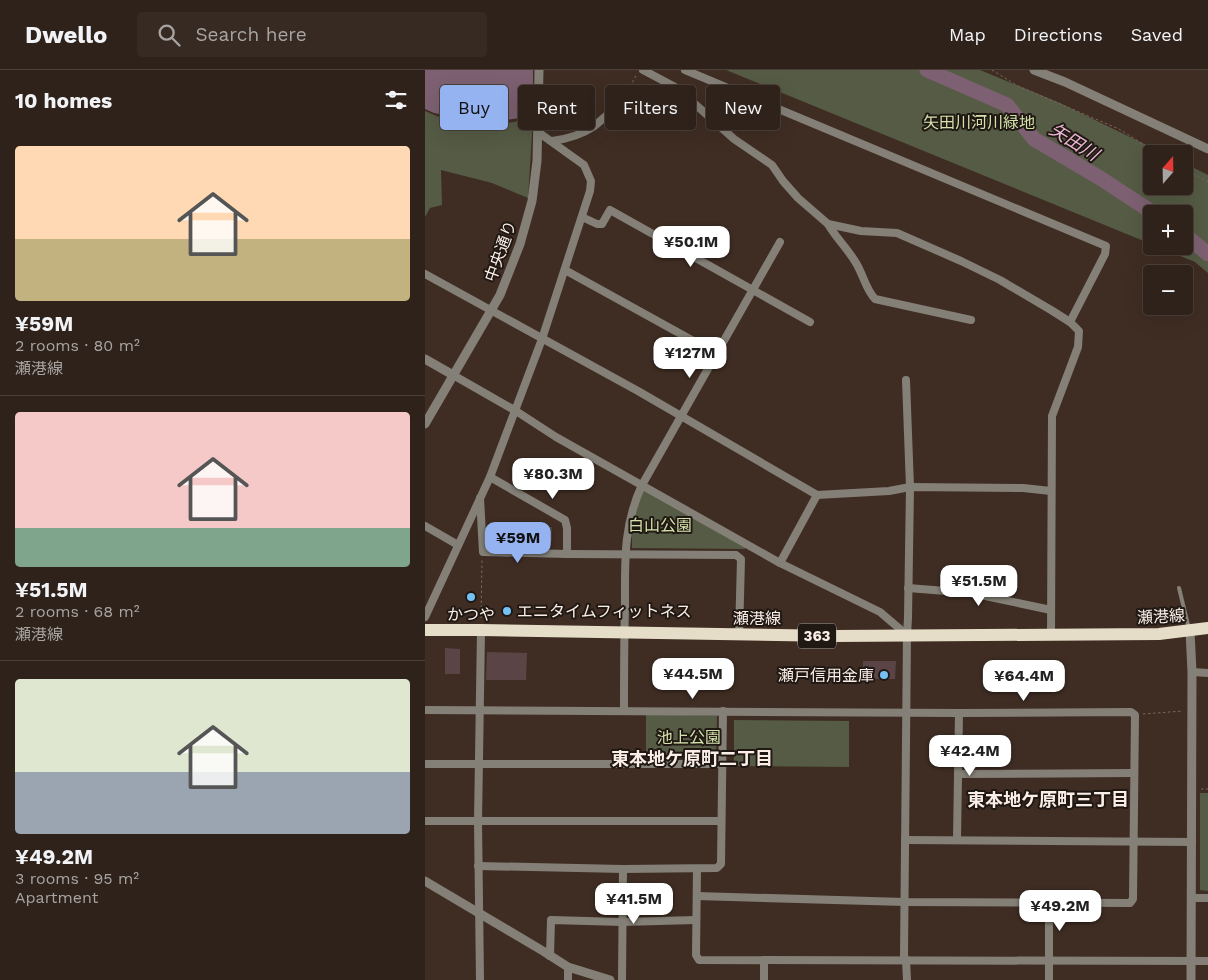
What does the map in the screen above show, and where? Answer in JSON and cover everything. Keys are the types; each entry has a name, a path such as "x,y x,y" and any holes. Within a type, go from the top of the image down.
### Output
{"highway":[{"name":"瀬港線","path":"425,630 739,635 907,635 1159,634 1208,628"}],"street":[{"name":"中央通り","path":"425,424 491,311 508,277 525,227 532,201 537,161 539,70"},
{"path":"641,70 677,88 734,139 772,165 798,198 828,224 856,263 870,294 875,299 971,320"},
{"path":"685,70 1106,246 1105,254 1070,322"},
{"path":"1034,70 1065,82 1208,149"},
{"path":"552,141 581,134 605,117"},
{"path":"425,617 490,477 516,411 542,339 590,191 591,181 584,165 538,132"},
{"path":"582,217 597,224 602,224 611,210 810,322"},
{"path":"828,224 861,231 897,233 992,276 1070,322 1079,331 1078,348 1052,416 1051,634"},
{"path":"624,711 625,555 628,524 643,485 780,242"},
{"path":"565,270 717,354"},
{"path":"425,274 682,416 817,495 889,491 910,487 1023,488 1051,491"},
{"path":"425,359 516,411 557,437 780,563 880,612 907,635"},
{"path":"906,380 910,487 904,956 907,980"},
{"path":"490,477 565,520 567,528 567,554"},
{"path":"780,563 817,495"},
{"path":"480,496 483,552 735,555 741,559 739,635"},
{"path":"425,526 458,545"},
{"path":"908,588 971,593 1051,610"},
{"path":"480,980 478,866 481,630"},
{"path":"1190,631 1192,672 1191,980"},
{"path":"1192,672 1208,673"},
{"path":"425,710 906,713 1131,712 1135,715 1135,842 1133,899 1130,903 905,902 697,896"},
{"path":"478,866 623,869 717,868 721,864 723,711"},
{"path":"957,840 959,713"},
{"path":"425,764 722,764"},
{"path":"958,774 1134,773"},
{"path":"425,821 721,821"},
{"path":"905,840 1192,842"},
{"path":"622,980 623,869"},
{"path":"697,869 696,955 699,960 1208,961"},
{"path":"425,881 568,968 610,980"},
{"path":"1191,898 1208,898"},
{"path":"1049,902 1049,980"},
{"path":"550,956 551,920 622,922 696,920"},
{"path":"764,960 764,980"},
{"path":"568,968 568,980"}],"lane":[{"path":"1179,588 1190,631"}],"path":[{"path":"631,85 641,70"},
{"path":"992,70 1018,86 1119,129 1145,145"},
{"path":"1193,174 1208,182"},
{"path":"481,630 482,559 485,552"},
{"path":"1135,715 1192,711"}],"green space":[{"name":"矢田川河川緑地","path":"726,70 980,70 1060,103 1146,145 1143,145 1143,195 1193,195 1193,168 1208,175 1208,273 1195,262 1178,255 1193,255 1193,205 1143,205 1143,241 780,92 780,85 763,85"},
{"path":"425,111 440,117 440,130 508,130 508,123 518,121 518,130 532,130 528,198 492,183 441,170 442,205 430,208 425,217"},
{"name":"白山公園","path":"643,489 745,546 745,549 632,548 632,525"},
{"name":"池上公園","path":"646,714 717,716 716,759 646,757"},
{"path":"734,720 849,721 849,767 734,766"},
{"path":"1200,793 1208,793 1208,891 1200,890"}],"shaded area":[{"path":"425,70 533,70 533,85 518,85 518,118 508,120 508,85 440,85 440,114 425,109"}],"building":[{"path":"501,527 552,527 552,541 501,541"},
{"path":"445,648 460,649 460,674 445,674"},
{"path":"487,652 527,653 526,680 486,680"},
{"path":"863,661 896,661 895,679 863,679"}],"waterway":[{"name":"矢田川","path":"927,70 1007,105 1034,139 1143,206"},
{"name":"矢田川","path":"1193,242 1208,254"}],"place":[{"name":"かつや","path":"471,597"},
{"name":"エニタイムフィットネス","path":"507,611"},
{"name":"瀬戸信用金庫","path":"884,675"}],"district":[{"name":"東本地ケ原町二丁目","path":"692,759"},
{"name":"東本地ケ原町三丁目","path":"1048,800"}]}
